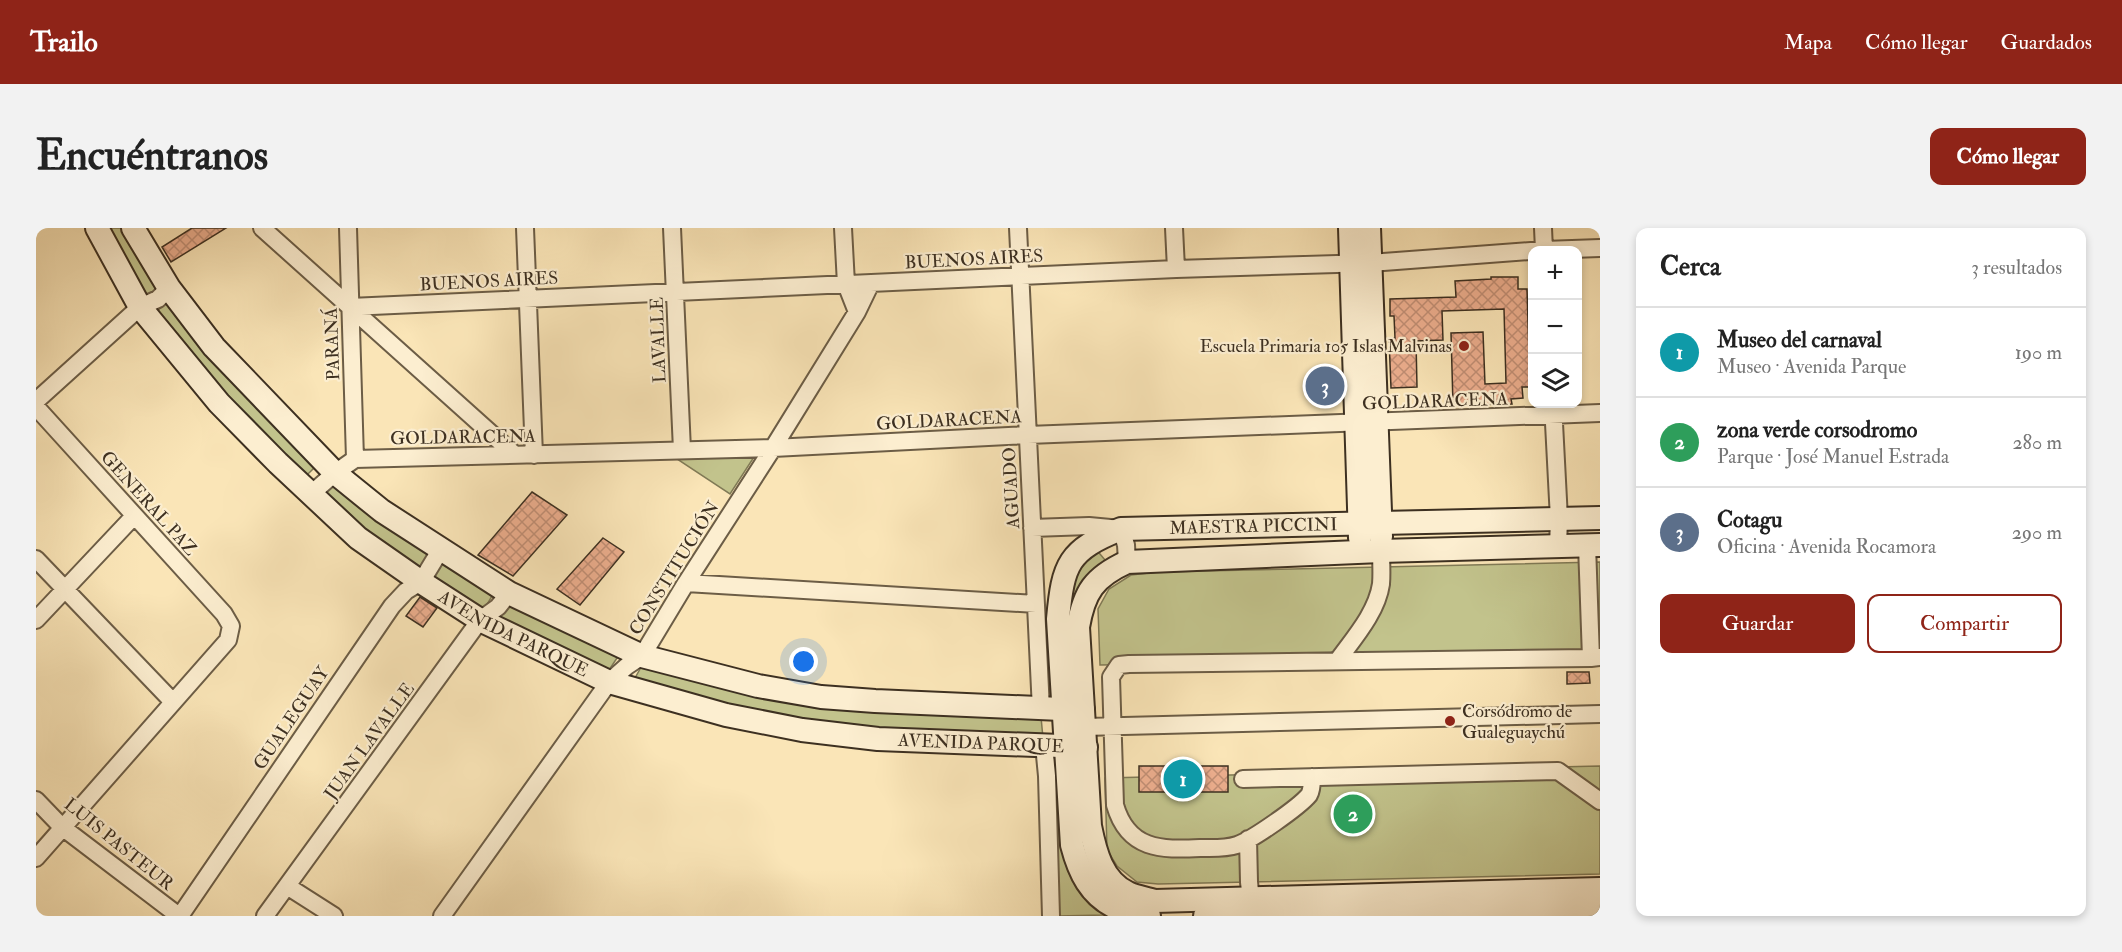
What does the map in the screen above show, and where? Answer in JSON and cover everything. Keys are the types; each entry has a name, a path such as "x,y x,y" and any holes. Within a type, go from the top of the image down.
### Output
{"main road":[{"name":"AVENIDA PARQUE","path":"98,228 140,307 219,402 358,538 480,620 609,682 726,715 802,730 878,739 1066,728"},
{"name":"AVENIDA PARQUE","path":"133,228 169,288 214,347 335,473 382,511 509,593 642,656 758,686 821,697 1066,728"},
{"path":"1350,228 1361,263"},
{"path":"1369,228 1361,263 1370,551"},
{"name":"MAESTRA PICCINI","path":"1066,728 1058,619 1061,585 1070,562 1085,545 1121,529 1600,518"},
{"name":"MAESTRA PICCINI","path":"1066,728 1082,604 1093,586 1110,570 1127,562 1370,551 1593,545"},
{"path":"1066,728 1095,850 1103,869 1126,892 1155,901 1252,910 1567,906 1600,909"},
{"path":"1066,728 1072,845 1078,866 1086,882 1102,898 1117,908 1149,916"},
{"path":"1567,906 1600,889"},
{"path":"1205,916 1252,910"}],"street":[{"path":"262,228 515,455"},
{"name":"PARANÁ","path":"348,228 355,459"},
{"path":"525,228 534,455"},
{"name":"LAVALLE","path":"672,228 682,450"},
{"path":"843,228 846,284 857,312"},
{"name":"AGUADO","path":"1018,228 1036,604 1066,728 1047,776 1051,916"},
{"path":"1174,228 1176,269"},
{"path":"1543,228 1544,246"},
{"name":"BUENOS AIRES","path":"1582,249 1600,248"},
{"name":"BUENOS AIRES","path":"350,306 1176,269 1361,263 1528,251"},
{"name":"CONSTITUCIÓN","path":"442,916 609,682 642,656 857,312 871,283"},
{"path":"36,401 140,307 158,299 169,288"},
{"name":"GENERAL PAZ","path":"36,407 224,614 231,626 228,640 173,702"},
{"path":"1553,410 1559,519 1558,546"},
{"name":"GOLDARACENA","path":"355,459 773,448 1028,435 1367,422 1553,410 1600,413"},
{"path":"311,494 355,459"},
{"path":"36,621 134,516"},
{"path":"1032,528 1089,526 1121,529 1126,546 1127,562"},
{"path":"1312,777 1311,793 1299,805 1237,845 1224,848 1170,850 1156,848 1134,836 1119,817 1115,805 1112,677 1114,671 1119,665 1596,657 1593,545"},
{"name":"GUALEGUAY","path":"179,916 392,606 406,591 421,582 441,549"},
{"path":"1338,660 1372,610 1381,584 1370,551"},
{"path":"36,559 173,702 36,858"},
{"path":"686,583 1036,604"},
{"name":"JUAN LAVALLE","path":"265,916 480,620 498,607 509,593"},
{"path":"1066,728 1600,714"},
{"path":"1243,779 1558,771 1600,801"},
{"name":"LUIS PASTEUR","path":"36,800 62,827 179,916"},
{"path":"1248,839 1252,910"},
{"path":"287,886 334,916"}],"green space":[{"path":"106,228 127,228 162,287 146,301"},
{"path":"170,299 316,466 305,477 199,365 156,312"},
{"path":"754,457 730,494 677,459"},
{"path":"336,481 430,551 418,572 323,494"},
{"path":"1095,548 1105,560 1078,589 1073,616 1064,614 1077,566"},
{"path":"442,561 495,591 482,613 430,579"},
{"path":"1600,562 1600,658 1100,665 1098,609 1109,589 1131,575 1158,572"},
{"path":"511,603 619,655 609,670 496,618"},
{"path":"644,662 1041,717 1043,738 878,733 757,713 635,678"},
{"path":"1600,766 1600,874 1158,884 1137,882 1117,866 1107,850 1105,778"},
{"path":"1053,776 1059,834 1068,872 1089,903 1105,915 1057,916"}],"building":[{"path":"192,228 226,228 171,262 162,247"},
{"path":"1491,277 1518,277 1518,289 1527,289 1528,387 1522,387 1523,398 1511,399 1512,404 1453,405 1451,333 1483,332 1485,384 1506,383 1504,309 1442,311 1443,340 1416,341 1417,387 1391,388 1389,339 1395,338 1394,316 1390,316 1390,299 1456,297 1455,281 1491,279"},
{"path":"532,492 567,515 513,576 478,555"},
{"path":"603,538 624,552 580,605 557,589"},
{"path":"420,597 437,608 423,627 406,616"},
{"path":"1567,672 1589,672 1590,683 1567,684"},
{"path":"1139,766 1228,766 1228,792 1139,792"}],"place":[{"name":"Escuela Primaria 105 Islas Malvinas","path":"1464,346"},
{"name":"Cotagu","path":"1325,386"},
{"name":"Corsódromo de Gualeguaychú","path":"1450,721"},
{"name":"Museo del carnaval","path":"1183,779"},
{"name":"zona verde corsodromo","path":"1353,814"}]}
